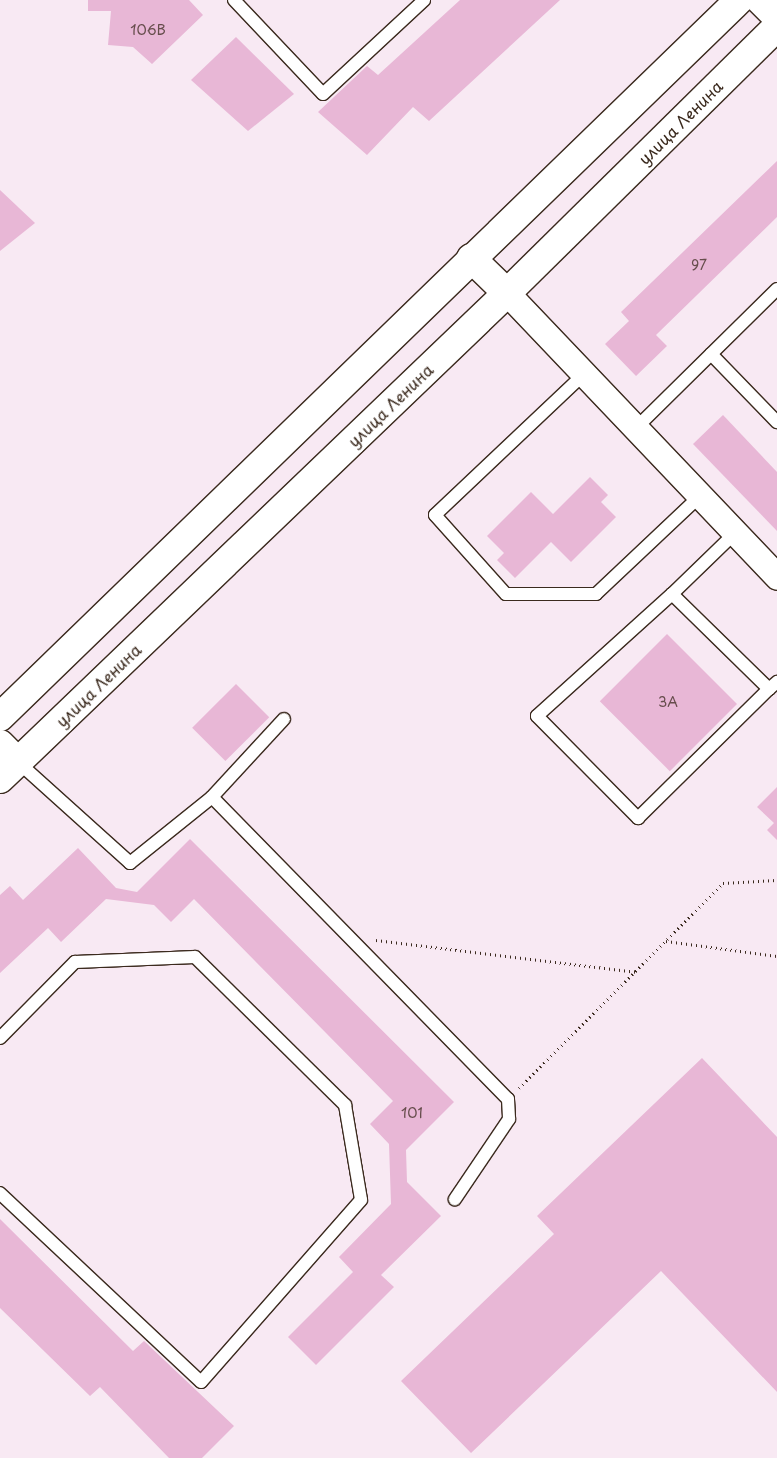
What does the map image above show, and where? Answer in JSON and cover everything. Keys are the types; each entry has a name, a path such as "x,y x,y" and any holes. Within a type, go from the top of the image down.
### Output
{"main road":[{"path":"0,717 739,0"},
{"path":"760,0 777,17"},
{"name":"улица Ленина","path":"6,761 507,292 777,27"},
{"path":"471,258 507,292"}],"street":[{"path":"507,292 777,577"}],"lane":[{"path":"234,0 323,94 424,0"},
{"path":"636,428 777,289"},
{"path":"711,354 777,422"},
{"path":"584,374 435,515 506,594 596,594 700,496"},
{"path":"672,594 773,686 638,818 538,716 736,534"},
{"path":"6,761 130,863 212,797 284,719"},
{"path":"212,797 508,1099 509,1119 455,1199"},
{"path":"0,1038 75,962 195,958 345,1105 361,1200 201,1382 0,1193"}],"path":[{"path":"508,1099 723,884 777,880"},
{"path":"348,936 635,972"},
{"path":"666,941 777,956"}],"building":[{"path":"88,0 189,0 203,15 152,64 133,47 108,45 111,11 88,11"},
{"path":"460,0 560,0 429,121 413,107 367,155 318,112 367,66 378,75"},
{"path":"236,37 294,94 248,131 191,80"},
{"path":"777,161 777,217 656,335 667,346 636,376 605,344 629,321 621,312"},
{"path":"0,190 35,223 0,251"},
{"path":"723,415 777,472 777,531 693,444"},
{"path":"590,477 608,495 601,502 616,517 571,562 551,542 515,578 497,560 504,553 487,536 531,492 553,514"},
{"path":"667,634 737,704 670,771 600,701"},
{"path":"236,684 269,717 225,761 192,728"},
{"path":"777,787 777,840 767,830 774,823 757,807"},
{"path":"190,839 454,1102 406,1150 407,1182 441,1216 381,1275 394,1287 316,1365 288,1337 353,1272 339,1257 391,1204 389,1144 370,1124 393,1101 194,899 171,922 154,905 106,899 61,942 48,928 0,973 0,895 10,886 23,900 78,848 116,888 137,892"},
{"path":"702,1058 777,1137 777,1392 661,1271 471,1453 401,1381 554,1234 537,1216"},
{"path":"0,1219 133,1351 144,1341 234,1426 202,1458 169,1458 100,1387 90,1396 0,1308"}]}
